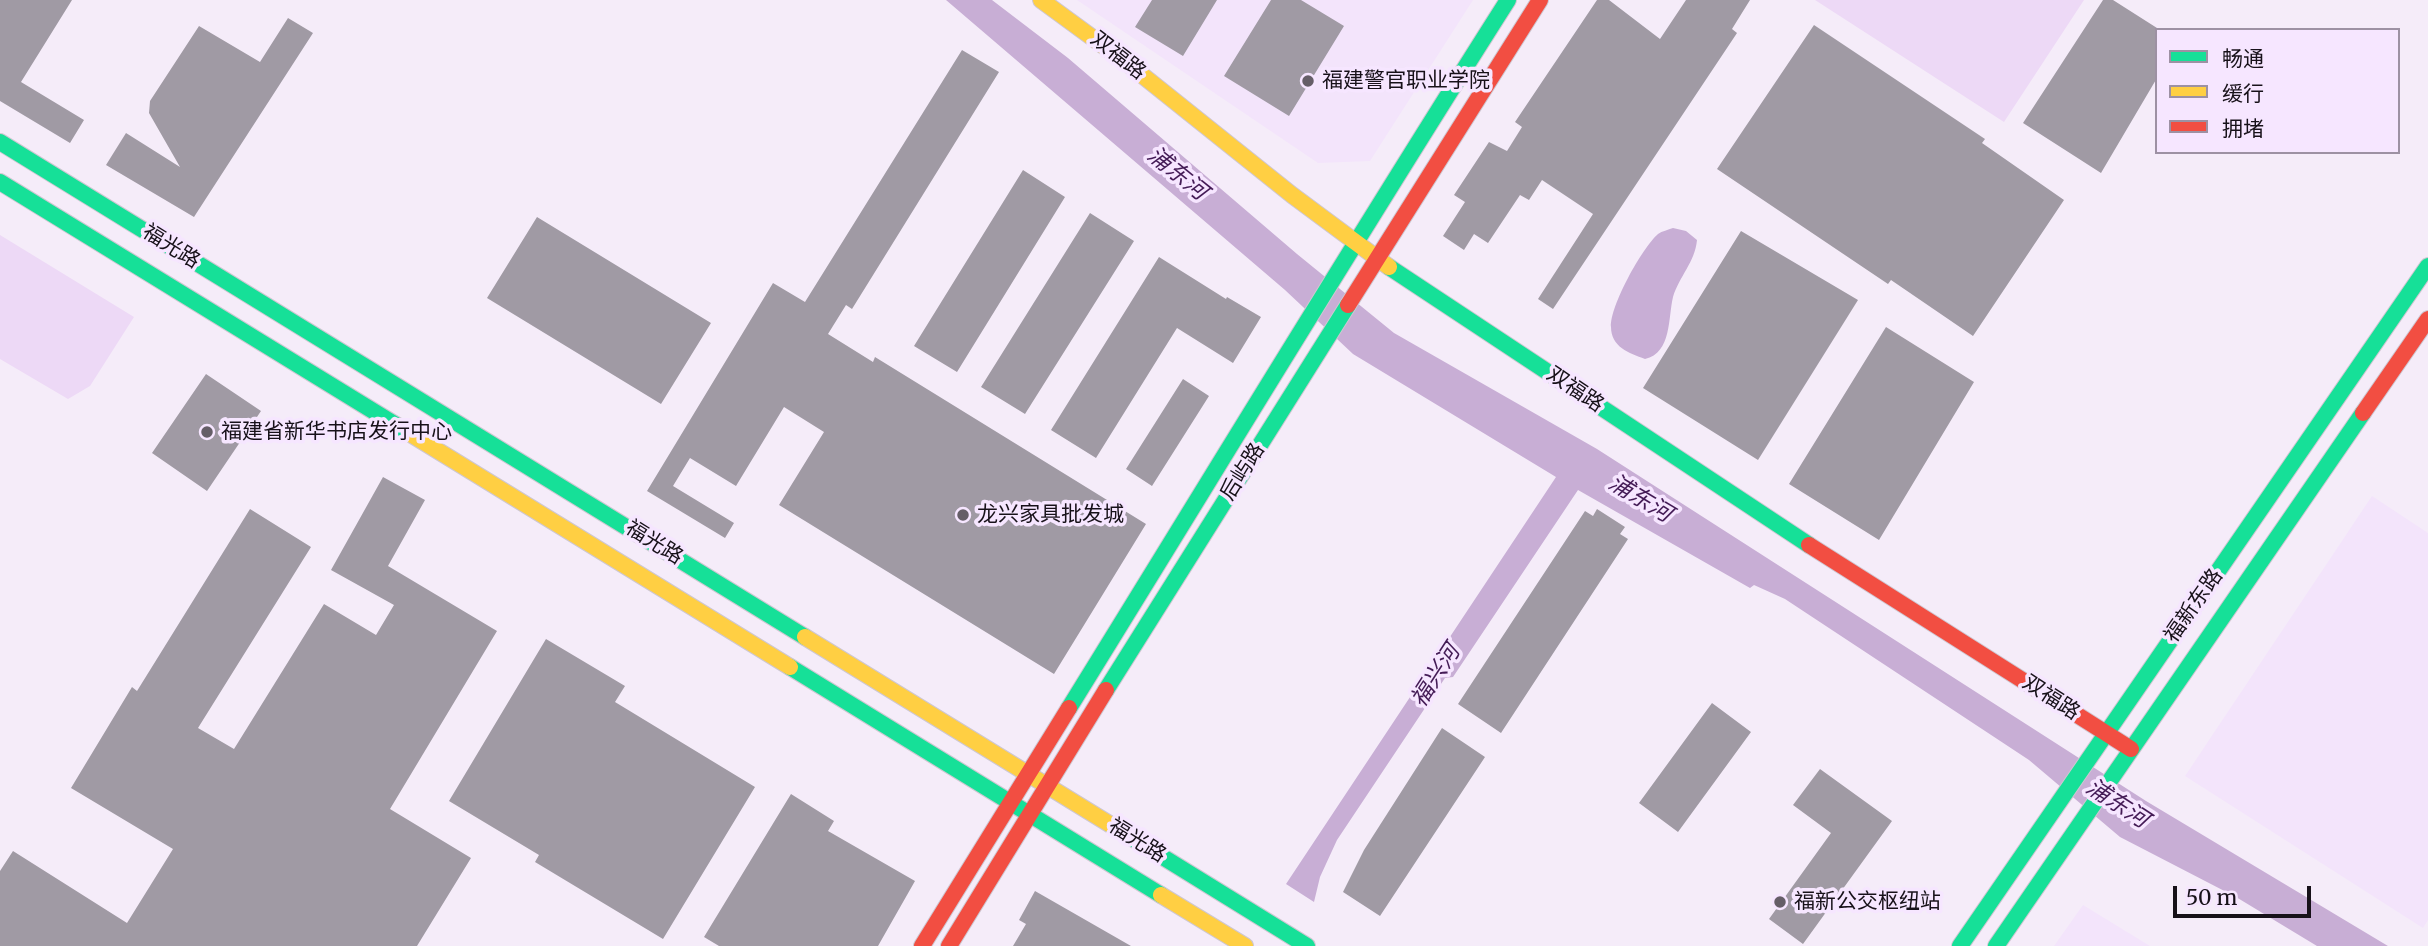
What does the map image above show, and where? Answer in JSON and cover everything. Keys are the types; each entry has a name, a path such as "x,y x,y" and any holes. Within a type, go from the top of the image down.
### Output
{"main road":[{"name":"双福路","path":"1041,0 1111,50 1377,259 1780,527 2132,749"},
{"path":"1355,243 1508,0"},
{"name":"后屿路","path":"949,946 1029,813 1540,0"},
{"name":"福光路","path":"0,142 1307,946"},
{"name":"福光路","path":"0,182 1245,946"},
{"name":"后屿路","path":"922,946 1355,243"},
{"name":"福新东路","path":"1960,946 2428,266"},
{"name":"福新东路","path":"1996,946 2428,319"}],"shaded area":[{"name":"福建警官职业学院","path":"1077,0 1473,0 1370,161 1318,163"},
{"path":"1815,0 2084,0 2004,122"},
{"path":"0,235 134,317 90,386 68,399 0,359"},
{"path":"2372,496 2428,533 2428,920 2423,928 2185,776"},
{"path":"2083,905 2150,946 2054,946"}],"water":[{"path":"946,0 992,0 1068,58 1297,254 1394,333 1597,449 2146,801 2388,946 2317,946 2236,897 2120,837 2029,760 1785,599 1754,585 1750,588 1578,490 1453,677 1445,678 1337,840 1320,877 1314,902 1286,884 1556,477 1353,354 1285,290"},
{"path":"1673,228 1686,231 1697,240 1696,248 1673,297 1664,342 1660,350 1645,359 1627,352 1614,340 1612,318 1621,292 1644,251 1658,234"}],"building":[{"path":"0,0 72,0 21,82 84,120 70,143 0,101"},
{"path":"1152,0 1217,0 1183,56 1135,27"},
{"path":"1271,0 1301,0 1344,26 1289,116 1224,76"},
{"path":"1597,0 1609,0 1660,39 1686,0 1750,0 1732,29 1737,33 1553,309 1538,299 1593,214 1542,180 1529,200 1520,195 1488,243 1474,234 1464,250 1443,236 1465,202 1454,195 1489,142 1507,151 1522,127 1515,122"},
{"path":"2103,0 2113,0 2157,28 2155,81 2101,173 2023,123"},
{"path":"288,18 313,33 194,217 106,165 126,133 180,167 149,113 150,101 199,26 260,62"},
{"path":"1814,25 1985,139 1982,143 2064,200 1973,336 1891,280 1888,284 1717,169"},
{"name":"龙兴家具批发城","path":"962,50 999,72 852,309 846,305 828,334 873,362 875,357 1146,524 1054,674 779,505 824,432 784,407 736,486 690,458 673,486 734,523 725,538 647,491 773,283 805,302"},
{"path":"1023,170 1065,197 957,372 914,346"},
{"path":"1090,213 1134,241 1025,414 981,387"},
{"path":"537,217 711,323 661,404 487,298"},
{"path":"1741,231 1858,300 1758,460 1643,388"},
{"path":"1159,257 1226,299 1227,297 1261,317 1233,363 1177,328 1096,458 1051,430"},
{"path":"1886,327 1974,382 1879,540 1789,484"},
{"name":"福建省新华书店发行中心","path":"206,374 261,411 207,491 152,453"},
{"path":"1183,379 1209,396 1152,486 1126,469"},
{"path":"383,477 425,500 388,566 497,631 390,809 471,858 417,946 0,946 0,871 13,851 127,923 173,849 71,788 132,687 137,691 250,509 311,547 198,728 234,749 324,604 376,635 394,605 331,570"},
{"path":"1597,509 1625,527 1620,534 1628,539 1501,733 1458,704 1585,511 1593,516"},
{"path":"546,639 625,686 615,702 755,787 663,939 535,862 539,855 449,801"},
{"path":"1712,703 1751,732 1678,832 1639,803"},
{"path":"1442,728 1485,757 1380,916 1343,892 1364,850"},
{"path":"1820,769 1892,821 1803,944 1769,919 1831,833 1793,805"},
{"path":"791,794 834,821 828,831 915,881 878,946 719,946 704,937"},
{"path":"1035,891 1131,946 1013,946 1026,924 1019,920"}],"traffic: fast":[{"path":"1069,708 1508,0"},
{"path":"0,142 805,637"},
{"path":"0,182 409,433"},
{"path":"1960,946 2428,266"},
{"path":"1389,267 1809,545"},
{"path":"1106,690 1348,305"},
{"path":"1996,946 2363,413"},
{"path":"790,667 1161,895"},
{"path":"1111,825 1307,946"}],"traffic: slow":[{"path":"1041,0 1127,63 1292,195 1389,267"},
{"path":"409,433 790,667"},
{"path":"805,637 1111,825"},
{"path":"1161,895 1245,946"}],"traffic: jam":[{"path":"1348,305 1540,0"},
{"path":"2363,413 2428,319"},
{"path":"1809,545 2131,749"},
{"path":"949,946 1106,690"},
{"path":"922,946 1069,708"}],"place":[{"name":"福建警官职业学院","path":"1308,81"},
{"name":"福建省新华书店发行中心","path":"207,432"},
{"name":"龙兴家具批发城","path":"963,515"},
{"name":"福新公交枢纽站","path":"1780,902"}],"water label":[{"name":"浦东河","path":"1177,174"},
{"name":"浦东河","path":"1640,499"},
{"name":"福兴河","path":"1436,676"},
{"name":"浦东河","path":"2117,804"}]}
